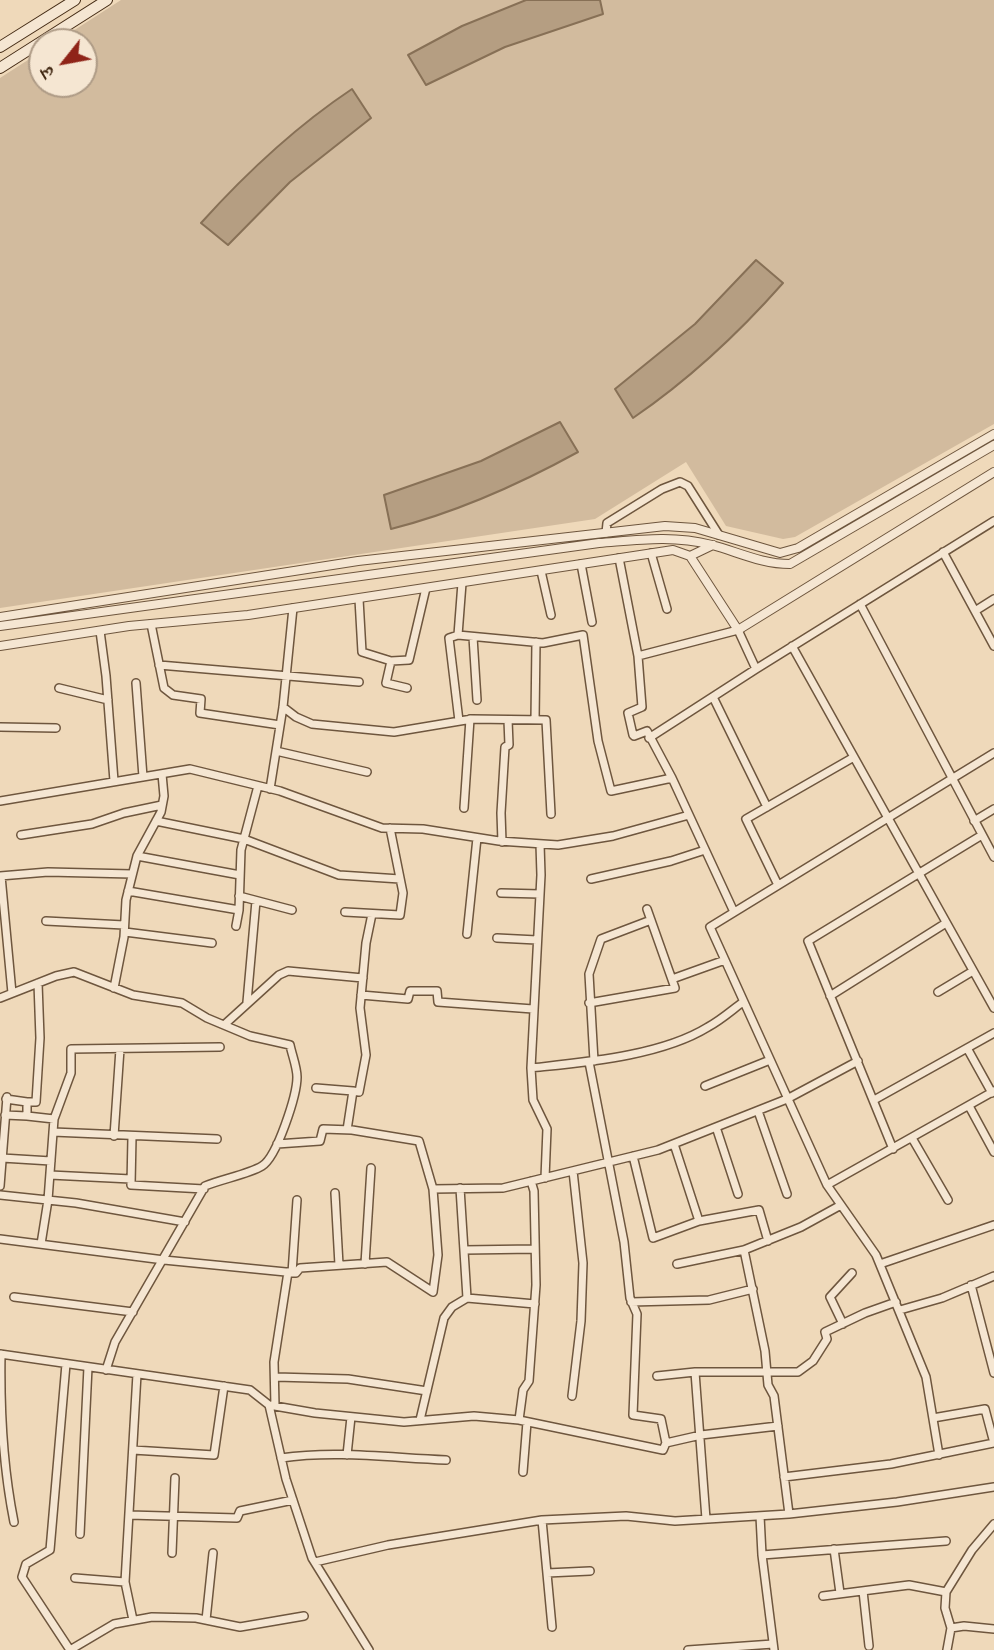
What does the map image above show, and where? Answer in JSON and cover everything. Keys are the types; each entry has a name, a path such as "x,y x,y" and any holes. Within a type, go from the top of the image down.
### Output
{"main road":[{"path":"0,47 75,0"},
{"path":"0,68 107,0"}],"street":[{"path":"0,617 358,561 666,526 695,527 780,554 798,548 994,434"},
{"path":"0,626 598,543 671,537 712,545 772,564 790,565 994,445"},
{"path":"638,656 738,630 994,472"},
{"path":"606,533 607,523 662,488 680,482 688,486 719,535"},
{"path":"649,738 994,521"},
{"path":"690,556 712,545 719,535"},
{"path":"0,646 151,624 248,615 673,550 690,556 738,630 756,669"},
{"path":"943,552 994,646"},
{"path":"651,553 667,609"},
{"path":"619,558 638,656 642,707 628,713 633,735 647,731 672,778 734,912"},
{"path":"581,564 592,622"},
{"path":"541,571 551,615"},
{"path":"458,635 462,583"},
{"path":"359,598 362,652 391,661 409,660 426,588"},
{"path":"975,611 994,599"},
{"path":"860,604 994,857"},
{"path":"270,789 283,707 293,608"},
{"path":"85,615 88,633"},
{"path":"151,624 164,688 173,695 201,699 200,713 280,725"},
{"path":"100,631 114,781"},
{"path":"459,721 450,638 458,635 536,642 583,635 598,740 611,791 672,778"},
{"path":"473,636 477,700"},
{"path":"535,720 536,642"},
{"path":"792,646 994,1008"},
{"path":"391,661 386,683 407,688"},
{"path":"159,665 359,682"},
{"path":"136,682 143,777"},
{"path":"59,688 108,700"},
{"path":"713,696 767,807"},
{"path":"283,707 312,724 394,732 470,719 546,720 551,814"},
{"path":"464,808 470,719"},
{"path":"502,842 501,813 505,747 509,745 508,720"},
{"path":"0,727 56,728"},
{"path":"276,751 366,772"},
{"path":"939,1455 926,1377 880,1264 827,1185 710,927 994,753"},
{"path":"778,885 746,819 854,757"},
{"path":"0,801 190,769 270,789 382,828 423,829 502,842 558,845 613,836 689,816"},
{"path":"114,988 125,929 128,891 137,856 162,805 162,774"},
{"path":"236,926 241,850 258,786"},
{"path":"21,835 92,824 124,813 162,805"},
{"path":"974,821 994,809"},
{"path":"156,821 244,839 339,875 400,879"},
{"path":"345,912 400,915 403,893 390,828"},
{"path":"893,1149 808,941 982,835"},
{"path":"467,934 477,838"},
{"path":"540,844 531,1068 533,1100 547,1129 545,1178"},
{"path":"591,879 671,861 705,850"},
{"path":"137,856 240,875"},
{"path":"12,993 1,876 48,872 132,874"},
{"path":"128,891 239,910"},
{"path":"501,893 540,894"},
{"path":"239,896 292,910"},
{"path":"247,1003 256,901"},
{"path":"589,1003 675,988 647,909"},
{"path":"316,1088 359,1092 366,1055 360,1008 372,914"},
{"path":"14,1522 7,1486 0,1400 0,1354 250,1390 272,1406 404,1422 474,1416 523,1421 663,1450 666,1443 661,1419 633,1415 637,1314 631,1302 624,1242 591,1061 589,1003 589,974 601,939 651,920"},
{"path":"46,921 125,929 212,943"},
{"path":"831,996 946,923"},
{"path":"497,938 537,940"},
{"path":"672,979 725,960"},
{"path":"224,1025 279,975 288,971 363,978"},
{"path":"938,992 973,971"},
{"path":"0,998 74,972 133,995 182,1003 207,1018 250,1037 289,1045 297,1076 295,1096 268,1161 260,1168 223,1178 204,1189 116,1342 106,1370"},
{"path":"0,1186 6,1098 36,1102 40,1038 38,983"},
{"path":"361,995 408,999 410,991 437,991 439,1003 533,1009"},
{"path":"531,1068 591,1061 668,1045 707,1028 743,1002"},
{"path":"874,1100 994,1033"},
{"path":"40,1244 48,1200 54,1119 71,1073 71,1049 220,1047"},
{"path":"827,1185 993,1092 967,1048"},
{"path":"114,1136 120,1049"},
{"path":"705,1086 770,1060"},
{"path":"433,1189 503,1188 674,1144 788,1099 858,1061"},
{"path":"347,1130 353,1091"},
{"path":"27,1102 27,1116"},
{"path":"969,1106 994,1152"},
{"path":"758,1111 786,1194"},
{"path":"5,1115 54,1119"},
{"path":"716,1127 738,1194"},
{"path":"0,1239 290,1273 296,1273 300,1269 387,1262 433,1292 438,1255 433,1189 419,1140 323,1129 320,1142 277,1144"},
{"path":"53,1132 217,1139"},
{"path":"132,1137 131,1185 204,1189"},
{"path":"912,1138 948,1200"},
{"path":"674,1144 699,1221"},
{"path":"633,1156 653,1238 699,1221 759,1210 768,1241"},
{"path":"2,1158 51,1161"},
{"path":"365,1264 371,1168"},
{"path":"572,1396 581,1321 583,1264 573,1171"},
{"path":"50,1175 131,1179"},
{"path":"523,1472 523,1390 529,1381 535,1304 531,1181"},
{"path":"460,1188 467,1298"},
{"path":"335,1193 339,1265"},
{"path":"0,1195 185,1222"},
{"path":"297,1200 290,1273 274,1362 276,1377 272,1406 281,1458 315,1562 369,1650"},
{"path":"677,1265 744,1250 841,1205"},
{"path":"880,1264 994,1225"},
{"path":"464,1250 535,1249"},
{"path":"744,1250 765,1351 768,1385 774,1395 789,1514"},
{"path":"842,1324 830,1297 852,1273"},
{"path":"657,1376 695,1372 798,1372 813,1361 827,1339 825,1332 898,1306 942,1298 994,1276"},
{"path":"971,1285 994,1373"},
{"path":"631,1302 709,1300 753,1289"},
{"path":"14,1297 133,1312"},
{"path":"420,1420 444,1318 452,1307 467,1298 535,1304"},
{"path":"66,1364 50,1550 26,1564 22,1577 70,1650 114,1624 152,1617 206,1620 240,1627 304,1616"},
{"path":"80,1534 88,1367"},
{"path":"695,1372 706,1519"},
{"path":"134,1620 125,1582 138,1374"},
{"path":"276,1377 348,1379 426,1391"},
{"path":"133,1450 214,1455 224,1386"},
{"path":"933,1418 994,1408"},
{"path":"785,1477 939,1455 994,1443 985,1409"},
{"path":"347,1455 351,1417"},
{"path":"666,1443 701,1435 778,1426"},
{"path":"281,1458 305,1454 446,1460"},
{"path":"172,1553 175,1478"},
{"path":"315,1562 388,1545 542,1520 626,1516 675,1521 789,1514 897,1502 994,1487"},
{"path":"129,1515 237,1518 240,1511 293,1500"},
{"path":"688,1650 774,1647 762,1555 760,1516"},
{"path":"542,1520 552,1627"},
{"path":"947,1650 951,1628 945,1608 946,1592 972,1550 994,1524"},
{"path":"762,1555 946,1541"},
{"path":"834,1549 839,1593"},
{"path":"206,1620 214,1553"},
{"path":"547,1573 590,1571"},
{"path":"75,1578 125,1582"},
{"path":"823,1596 909,1585 946,1592"},
{"path":"863,1591 869,1646"},
{"path":"951,1628 964,1626 994,1629"},
{"path":"84,1642 88,1650"}],"shaded area":[{"path":"121,0 994,0 994,424 795,537 783,539 726,526 686,462 595,519 0,608 0,78 28,60 28,98 98,98 98,28 78,28"},
{"path":"526,0 600,0 603,14 505,47 426,85 408,55 462,26"},
{"path":"352,89 371,118 290,182 228,245 201,223 272,151"},
{"path":"756,260 783,283 712,355 674,388 633,418 615,389 695,324"},
{"path":"560,422 578,452 487,496 391,529 384,495 481,461"}]}
